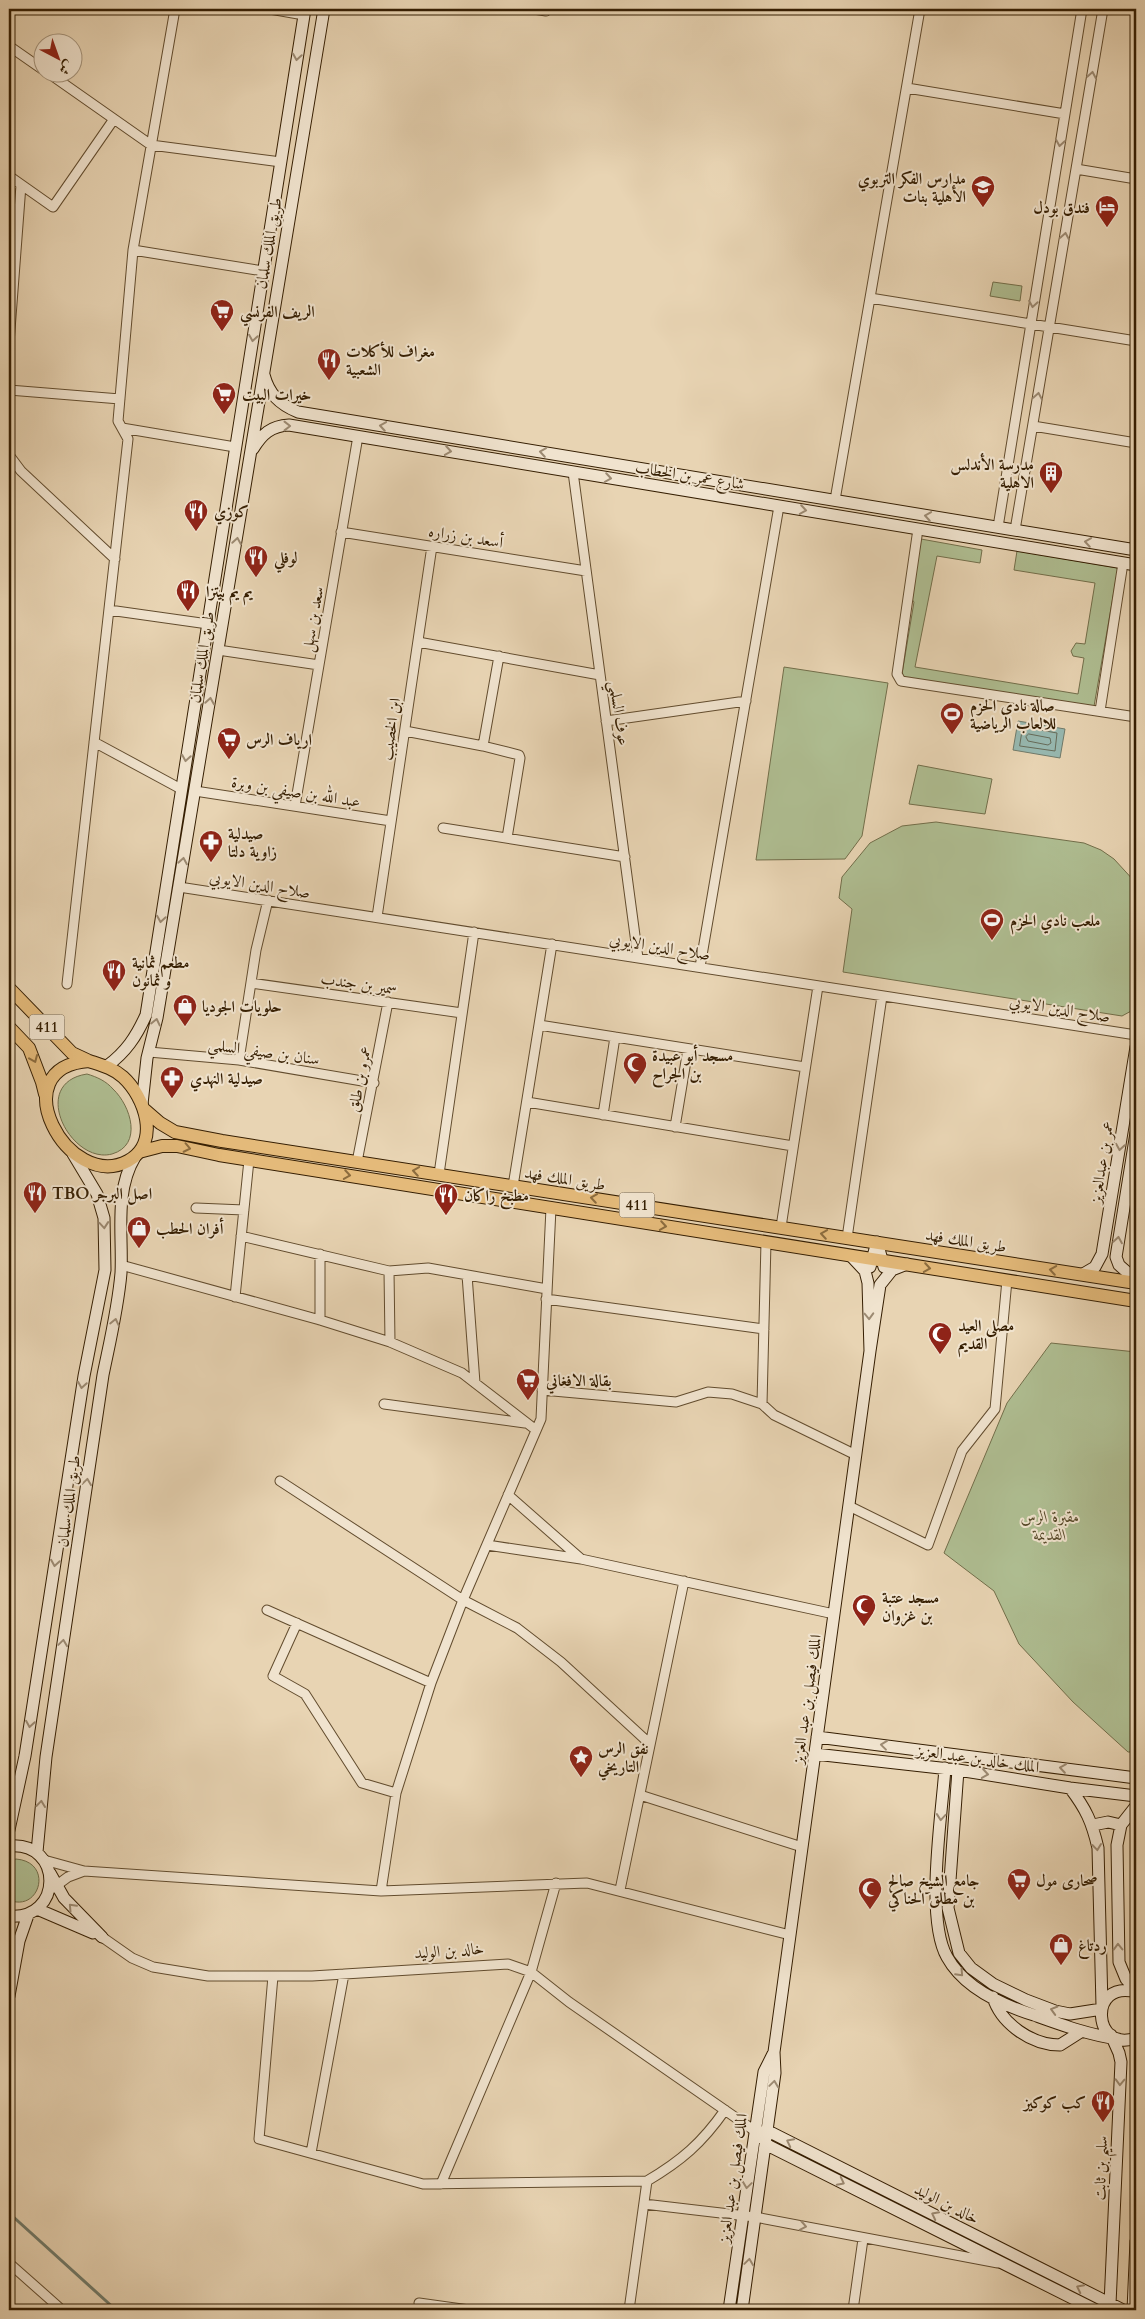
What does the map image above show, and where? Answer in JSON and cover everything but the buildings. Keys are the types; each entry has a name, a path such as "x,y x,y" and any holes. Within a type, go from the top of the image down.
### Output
{"main road":[{"name":"411","path":"9,988 72,1053 89,1061"},
{"name":"411","path":"9,1027 29,1048 46,1098"},
{"path":"89,1061 107,1066 123,1077 136,1093 143,1107 147,1128 144,1145 137,1155 121,1165 104,1166 86,1161 70,1150 57,1134 48,1117 46,1098 49,1082 58,1070 72,1062 89,1061"},
{"name":"طريق الملك فهد","path":"143,1107 160,1123 175,1132 847,1238 1136,1281"},
{"name":"طريق الملك فهد","path":"137,1155 162,1146 177,1146 249,1160 1136,1301"}],"street":[{"path":"67,984 128,439 118,421 133,250 175,9"},
{"path":"270,9 305,12"},
{"name":"طريق الملك سلمان","path":"143,1107 149,1052 157,1018 324,9"},
{"path":"534,9 546,9"},
{"path":"834,500 920,9"},
{"path":"998,527 1082,9"},
{"path":"1015,530 1103,9"},
{"name":"طريق الملك سلمان","path":"107,1066 133,1042 146,1015 305,12"},
{"path":"9,46 32,62"},
{"path":"61,82 151,145 281,162"},
{"path":"907,88 1065,114"},
{"path":"9,176 52,207 114,119"},
{"path":"1076,169 1136,179"},
{"path":"9,343 21,185"},
{"path":"133,250 264,271"},
{"path":"870,298 1136,341"},
{"name":"شارع عمر بن الخطاب","path":"263,371 266,382 279,403 298,412 1136,550"},
{"path":"9,390 120,399"},
{"name":"شارع عمر بن الخطاب","path":"251,453 266,432 281,425 358,436 1136,565"},
{"path":"1033,426 1136,443"},
{"path":"122,428 235,447"},
{"name":"سعد بن سهل","path":"295,806 358,436"},
{"path":"9,455 21,471 115,559"},
{"name":"عوف السلمي","path":"573,472 638,958"},
{"path":"700,967 779,506"},
{"path":"918,529 897,674 901,681 1136,717"},
{"name":"أسعد بن زراره","path":"341,532 586,571"},
{"name":"ابن الخصيب","path":"377,917 432,546"},
{"path":"1100,711 1123,563"},
{"path":"109,610 208,624"},
{"path":"418,642 600,675"},
{"path":"218,650 319,665"},
{"path":"483,746 499,656"},
{"path":"606,721 746,701"},
{"path":"405,731 519,755 507,838"},
{"path":"94,742 181,789"},
{"name":"عبد الله بن صيفي بن وبرة","path":"195,791 392,821"},
{"path":"443,828 624,857"},
{"name":"صلاح الدين الايوبي","path":"179,886 1136,1035"},
{"path":"239,1060 251,983 268,900"},
{"path":"439,1174 474,932"},
{"path":"513,1186 552,944"},
{"name":"سمير بن جندب","path":"251,983 462,1013"},
{"path":"781,1227 818,986"},
{"path":"847,1238 882,996"},
{"name":"عمرو بن طلق","path":"357,1162 374,1084 388,1002"},
{"path":"539,1025 805,1067"},
{"path":"603,1114 616,1037"},
{"name":"عمر بن عبدالعزيز","path":"1083,1274 1094,1267 1102,1254 1136,1047"},
{"path":"675,1127 688,1049"},
{"name":"سنان بن صيفي السلمي","path":"149,1052 239,1060 374,1084"},
{"path":"526,1102 793,1146"},
{"name":"عمر بن عبدالعزيز","path":"1136,1133 1116,1257 1119,1265 1136,1281"},
{"name":"طريق الملك سلمان","path":"9,1830 25,1756 84,1376 105,1270 104,1218 97,1194 87,1174 70,1150"},
{"name":"طريق الملك سلمان","path":"53,1888 43,1861 46,1757 103,1375 116,1314 121,1265 121,1213 124,1185 127,1170 137,1155"},
{"path":"235,1297 249,1160"},
{"path":"196,1208 244,1210"},
{"path":"381,1891 396,1793 431,1683 541,1419 551,1208"},
{"path":"241,1236 389,1271 428,1268 547,1289"},
{"path":"762,1404 766,1242"},
{"path":"868,1283 877,1260 877,1242"},
{"path":"320,1254 320,1320"},
{"path":"851,1256 865,1272 868,1283 870,1351"},
{"path":"877,1260 886,1276"},
{"path":"870,1351 880,1285 892,1270 907,1264"},
{"path":"121,1265 320,1320 390,1342 462,1374 536,1430"},
{"path":"389,1271 390,1342"},
{"path":"467,1274 474,1383"},
{"path":"849,1506 928,1545 962,1451 995,1409 1007,1280"},
{"path":"546,1299 764,1329"},
{"name":"الملك فيصل بن عبد العزيز","path":"742,2310 775,2073 774,2052 870,1351"},
{"path":"542,1390 676,1402 708,1392 732,1394 762,1404 774,1416 856,1455"},
{"path":"384,1404 527,1423"},
{"path":"280,1481 464,1600 524,1634 561,1662 650,1744"},
{"path":"508,1495 581,1559"},
{"path":"487,1545 581,1559 834,1614"},
{"path":"620,1890 684,1581"},
{"path":"266,1610 431,1683"},
{"path":"297,1623 273,1676 305,1694 362,1783 396,1793"},
{"name":"الملك خالد بن عبد العزيز","path":"817,1737 1136,1778"},
{"name":"الملك خالد بن عبد العزيز","path":"815,1754 945,1768 1070,1788 1136,1796"},
{"path":"945,1768 936,1878 936,1910 939,1937 947,1957 961,1976 993,1998 1020,2010 1082,2031 1126,2040 1136,2038"},
{"path":"958,1770 948,1908 959,1953 972,1968 993,1984 1055,2011 1070,2014 1102,2008 1112,1994 1119,1990 1136,1991"},
{"path":"1070,1788 1085,1807 1093,1825 1098,1848 1102,2008"},
{"path":"640,1795 802,1847"},
{"path":"1136,1806 1121,1825 1117,1845 1119,1962 1126,1979 1136,1991"},
{"path":"1093,1825 1108,1822 1121,1825"},
{"path":"9,1846 19,1845 43,1861 84,1871 381,1891 587,1883 790,1935"},
{"path":"9,1996 19,1941 32,1912 53,1888 84,1871"},
{"path":"441,2184 531,1972 556,1883"},
{"path":"53,1888 102,1937"},
{"path":"9,1916 32,1912 102,1937"},
{"name":"خالد بن الوليد","path":"102,1937 132,1958 176,1972 208,1976 344,1974 491,1964 508,1964 531,1972 569,2002 766,2137 769,2146 1096,2310"},
{"path":"311,2153 344,1974"},
{"path":"273,1976 259,2139 423,2184 647,2180 676,2163 710,2132 725,2110"},
{"path":"993,1998 999,2012 1009,2023 1022,2033 1036,2040 1060,2045 1082,2031"},
{"name":"سليم بن ثابت","path":"1102,2008 1102,2022 1114,2038 1120,2053 1121,2062 1110,2304"},
{"name":"الملك فيصل بن عبد العزيز","path":"729,2310 764,2072 774,2052"},
{"name":"خالد بن الوليد","path":"766,2137 772,2133 1123,2310"},
{"path":"629,2310 647,2180"},
{"path":"644,2204 755,2217 1003,2264"},
{"path":"853,2310 863,2238"},
{"path":"1133,2310 1136,2241"},
{"path":"9,2263 62,2310"},
{"path":"419,2303 469,2310"}],"green space":[{"path":"993,282 1022,286 1020,301 990,296"},
{"path":"921,539 982,550 980,563 937,556 915,667 1078,694 1084,658 1073,656 1071,651 1076,643 1085,644 1095,583 1014,570 1017,551 1118,568 1093,712 901,680 914,602 911,598"},
{"path":"784,667 888,683 862,836 845,859 756,860"},
{"path":"918,765 992,779 985,814 909,804"},
{"name":"ملعب نادي الحزم","path":"936,822 1084,843 1101,850 1114,859 1136,883 1136,988 1133,1010 1122,1016 843,972 852,909 839,898 842,877 870,843 902,826"},
{"path":"87,1074 110,1086 125,1105 129,1115 131,1134 128,1142 122,1149 112,1154 97,1154 82,1147 71,1136 62,1122 58,1106 60,1092 69,1080"},
{"name":"مقبرة الرس القديمة","path":"1051,1343 1136,1352 1136,1752 1128,1752 1073,1702 1019,1644 994,1591 944,1553 1007,1403"},
{"path":"16,1859 28,1862 35,1869 39,1877 35,1894 29,1900 20,1902 9,1900 9,1861"}],"water":[{"path":"1018,721 1065,729 1060,758 1013,750"}],"waterway":[{"path":"9,2213 116,2310"}],"place":[{"name":"مدارس الفكر التربوي الأهلية بنات","path":"983,208"},
{"name":"فندق بودل","path":"1107,228"},
{"name":"الريف الفرنسي","path":"222,332"},
{"name":"مغراف للأكلات الشعبية","path":"329,381"},
{"name":"خيرات البيت","path":"224,415"},
{"name":"مدرسة الأندلس الاهلية","path":"1051,494"},
{"name":"كوزي","path":"196,532"},
{"name":"لوفلي","path":"256,578"},
{"name":"يم يم بيتزا","path":"188,612"},
{"name":"صالة نادي الحزم للالعاب الرياضية","path":"952,735"},
{"name":"ارياف الرس","path":"229,760"},
{"name":"صيدلية زاوية دلتا","path":"211,863"},
{"name":"ملعب نادي الحزم","path":"992,941"},
{"name":"مطعم ثمانية و ثمانون","path":"114,992"},
{"name":"حلويات الجوديا","path":"185,1027"},
{"name":"مسجد أبو عبيدة بن الجراح","path":"635,1085"},
{"name":"صيدلية النهدي","path":"172,1099"},
{"name":"TBO اصل البرجر","path":"35,1214"},
{"name":"مطبخ راكان","path":"446,1216"},
{"name":"أفران الحطب","path":"139,1249"},
{"name":"مصلى العيد القديم","path":"940,1355"},
{"name":"بقالة الافغاني","path":"528,1401"},
{"name":"مسجد عتبة بن غزوان","path":"864,1627"},
{"name":"نفق الرس التاريخي","path":"581,1778"},
{"name":"صحارى مول","path":"1019,1901"},
{"name":"جامع الشيخ صالح بن مطلق الحناكي","path":"870,1910"},
{"name":"ردتاغ","path":"1061,1966"},
{"name":"كب كوكيز","path":"1103,2123"}]}
